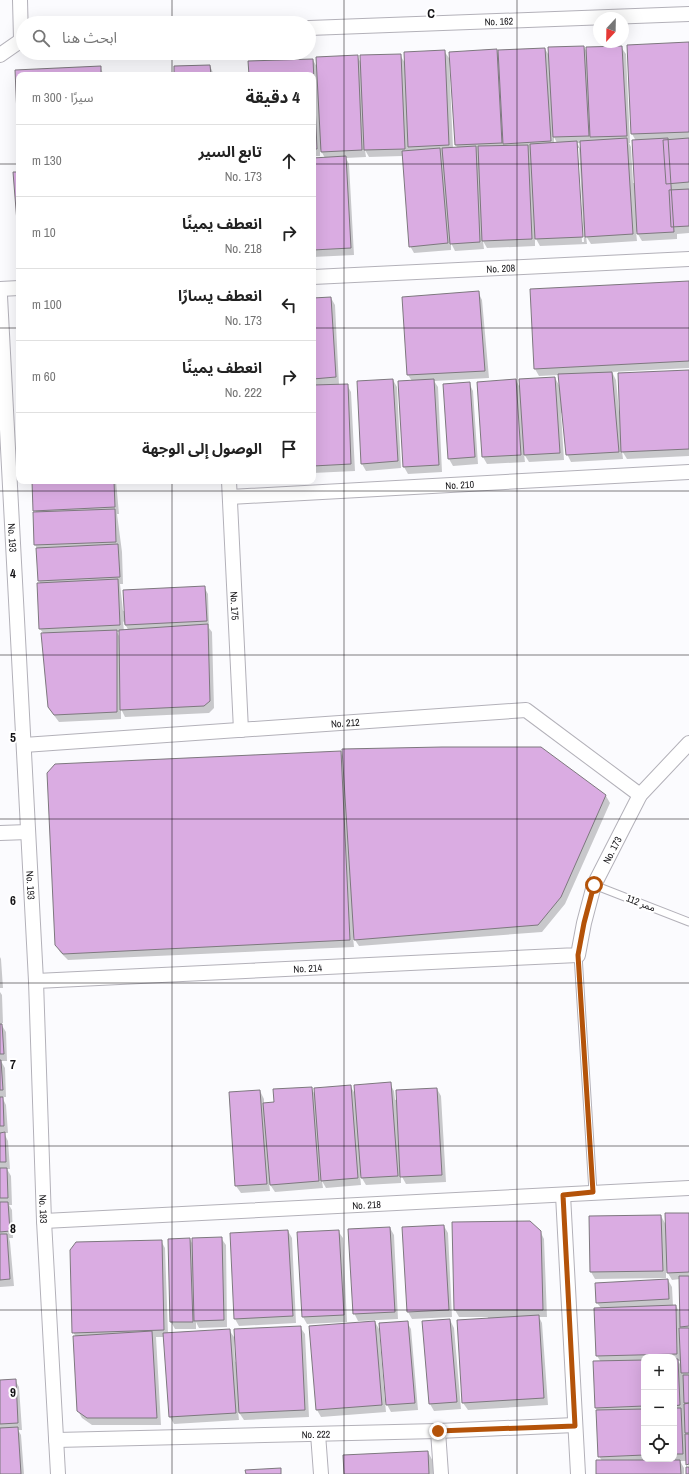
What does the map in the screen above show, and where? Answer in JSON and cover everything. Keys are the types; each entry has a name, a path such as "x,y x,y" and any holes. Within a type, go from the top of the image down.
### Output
{"street":[{"path":"20,0 21,16"},
{"name":"No. 162","path":"316,28 689,14"},
{"path":"0,55 16,43"},
{"name":"No. 208","path":"316,277 689,259"},
{"path":"0,289 16,288"},
{"name":"No. 193","path":"0,296 36,981 44,1221 58,1474"},
{"name":"No. 210","path":"230,497 689,472"},
{"name":"No. 175","path":"229,484 241,730"},
{"name":"No. 212","path":"24,745 526,710 640,795"},
{"name":"No. 173","path":"578,955 584,923 594,885 640,795 689,743"},
{"path":"0,833 28,832"},
{"name":"No. 214","path":"36,981 578,955"},
{"name":"No. 218","path":"44,1221 689,1188"},
{"path":"563,1195 578,1474"},
{"name":"No. 222","path":"56,1440 438,1431 575,1426"},
{"path":"438,1431 441,1474"},
{"path":"318,1434 320,1474"}],"lane":[{"name":"ممر 112","path":"594,885 689,922"},
{"name":"No. 173","path":"578,955 593,1192"}],"building":[{"path":"689,42 689,132 631,134 627,48 629,48 629,45"},
{"path":"584,46 589,136 553,137 548,47"},
{"path":"586,47 622,48 627,136 590,137"},
{"path":"545,48 551,141 503,144 498,50"},
{"path":"497,49 502,143 455,145 449,52"},
{"path":"445,50 449,145 408,147 404,52"},
{"path":"401,54 405,149 364,150 360,55"},
{"path":"358,55 362,150 321,152 316,57"},
{"path":"313,60 314,72 249,72 248,61"},
{"path":"210,65 211,72 174,72 174,66"},
{"path":"101,66 101,72 16,72 16,92 15,70"},
{"path":"316,126 317,149 316,149"},
{"path":"627,138 633,234 585,237 580,141"},
{"path":"668,138 674,232 637,234 632,140"},
{"path":"689,138 689,182 666,184 663,140"},
{"path":"577,141 583,237 535,239 530,144"},
{"path":"528,145 532,239 482,241 478,146"},
{"path":"476,146 480,242 450,244 442,148"},
{"path":"440,148 448,243 409,247 402,151"},
{"path":"346,156 351,248 316,250 316,158"},
{"path":"13,172 16,172 16,210"},
{"path":"689,189 689,226 671,227 669,190"},
{"path":"689,281 689,361 534,369 530,289"},
{"path":"479,291 485,371 407,375 402,297"},
{"path":"331,297 336,377 316,379 316,298"},
{"path":"689,370 689,449 621,452 618,373"},
{"path":"612,372 619,452 566,455 558,374"},
{"path":"555,377 560,453 524,455 519,379"},
{"path":"393,379 398,461 361,464 357,381"},
{"path":"434,379 439,465 403,467 398,381"},
{"path":"516,379 521,455 482,457 477,382"},
{"path":"470,382 475,457 448,459 443,384"},
{"path":"348,384 351,464 316,466 316,385"},
{"path":"32,484 114,484 115,507 33,511"},
{"path":"115,509 116,542 34,545 33,512"},
{"path":"118,544 120,577 38,581 36,548"},
{"path":"118,579 120,625 39,629 37,583"},
{"path":"205,586 207,621 125,625 123,590"},
{"path":"208,624 210,701 204,706 120,710 119,630"},
{"path":"117,630 117,712 54,715 48,707 41,633"},
{"path":"541,747 606,795 561,897 538,925 354,940 342,749"},
{"path":"341,751 350,940 63,954 55,945 47,773 55,764"},
{"path":"0,1024 2,1024 4,1054 0,1054"},
{"path":"1,1060 3,1090 0,1090"},
{"path":"391,1082 398,1176 361,1178 354,1085"},
{"path":"351,1085 358,1178 321,1181 314,1088"},
{"path":"312,1087 319,1181 270,1185 263,1103 274,1102 273,1089"},
{"path":"437,1088 442,1175 400,1177 396,1090"},
{"path":"260,1090 267,1184 235,1186 229,1092"},
{"path":"0,1097 3,1097 4,1126 0,1126"},
{"path":"5,1132 6,1162 0,1162 0,1133"},
{"path":"0,1168 7,1168 8,1198 0,1198"},
{"path":"0,1202 8,1202 10,1231 0,1232"},
{"path":"665,1213 689,1213 689,1272 667,1273"},
{"path":"661,1215 663,1271 590,1272 589,1216"},
{"path":"530,1221 541,1231 543,1310 454,1310 452,1222"},
{"path":"444,1225 449,1310 407,1312 402,1227"},
{"path":"390,1227 395,1312 353,1314 348,1229"},
{"path":"288,1230 293,1316 234,1319 230,1233"},
{"path":"339,1230 344,1315 302,1317 297,1232"},
{"path":"0,1234 7,1234 10,1279 0,1280"},
{"path":"222,1237 224,1320 194,1321 192,1238"},
{"path":"190,1238 193,1322 170,1322 168,1239"},
{"path":"162,1240 164,1330 72,1333 70,1250 76,1242"},
{"path":"679,1276 689,1276 689,1326 680,1327"},
{"path":"668,1279 669,1299 596,1303 595,1283"},
{"path":"676,1305 677,1354 596,1356 594,1308"},
{"path":"539,1315 544,1398 462,1403 457,1320"},
{"path":"450,1319 457,1402 429,1404 422,1321"},
{"path":"375,1321 382,1405 316,1410 309,1326"},
{"path":"408,1321 415,1403 386,1405 379,1323"},
{"path":"301,1326 305,1410 239,1413 234,1329"},
{"path":"679,1328 689,1328 689,1373 681,1373"},
{"path":"230,1329 236,1413 169,1417 163,1333"},
{"path":"152,1331 157,1418 87,1418 77,1411 73,1336"},
{"path":"677,1359 678,1359 680,1405 677,1406"},
{"path":"641,1360 641,1406 595,1408 593,1361"},
{"path":"683,1375 689,1375 689,1403 684,1403"},
{"path":"16,1379 18,1423 0,1424 0,1380"},
{"path":"689,1403 689,1433 685,1433 684,1404"},
{"path":"677,1408 681,1408 683,1454 677,1454"},
{"path":"641,1409 641,1455 598,1457 596,1410"},
{"path":"18,1427 21,1474 0,1474 0,1428"},
{"path":"685,1434 689,1434 689,1464 686,1465"},
{"path":"428,1451 429,1474 344,1474 343,1455"},
{"path":"596,1460 677,1462 677,1460 680,1460 681,1474 596,1474"},
{"path":"686,1467 689,1467 689,1474 686,1474"},
{"path":"281,1468 281,1474 246,1474 245,1470"}],"route":[{"path":"438,1431 575,1426 563,1195 593,1192 578,955 584,923 594,885"}]}
